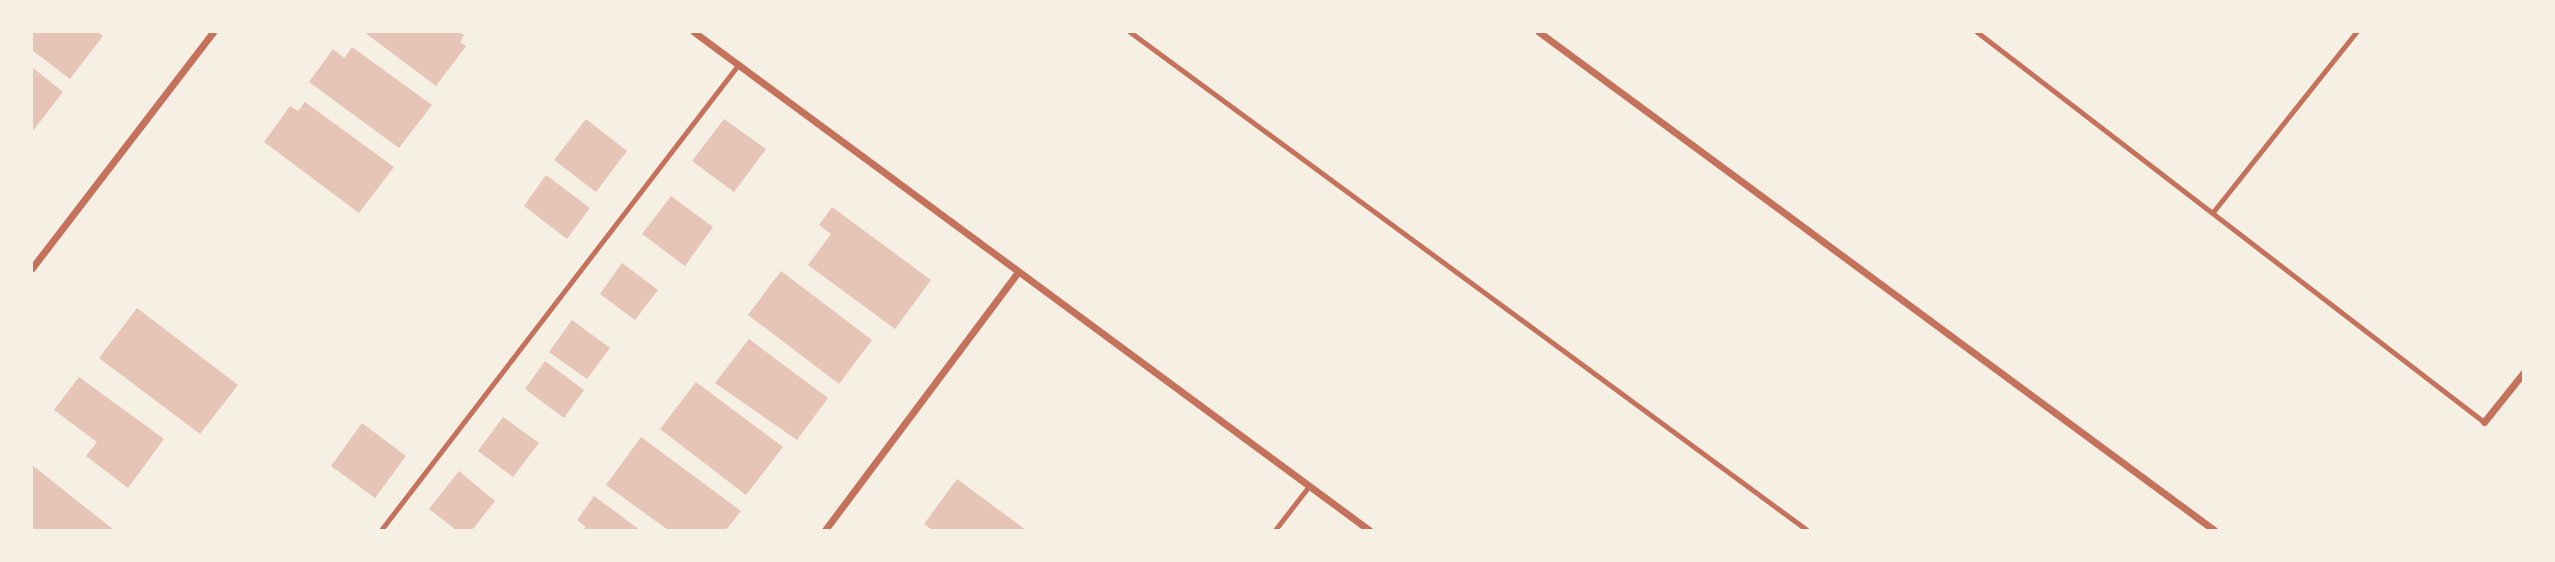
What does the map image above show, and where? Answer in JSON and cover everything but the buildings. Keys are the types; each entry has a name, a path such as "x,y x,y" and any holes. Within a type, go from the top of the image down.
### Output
{"street":[{"path":"32,268 213,32"},
{"path":"694,32 1369,530"},
{"path":"1539,32 2214,530"},
{"path":"825,530 1018,272"},
{"path":"2484,422 2524,372"}],"lane":[{"path":"1130,32 1807,530"},
{"path":"1977,32 2484,422"},
{"path":"2213,212 2356,32"},
{"path":"381,530 738,65"},
{"path":"1275,530 1309,486"}]}
